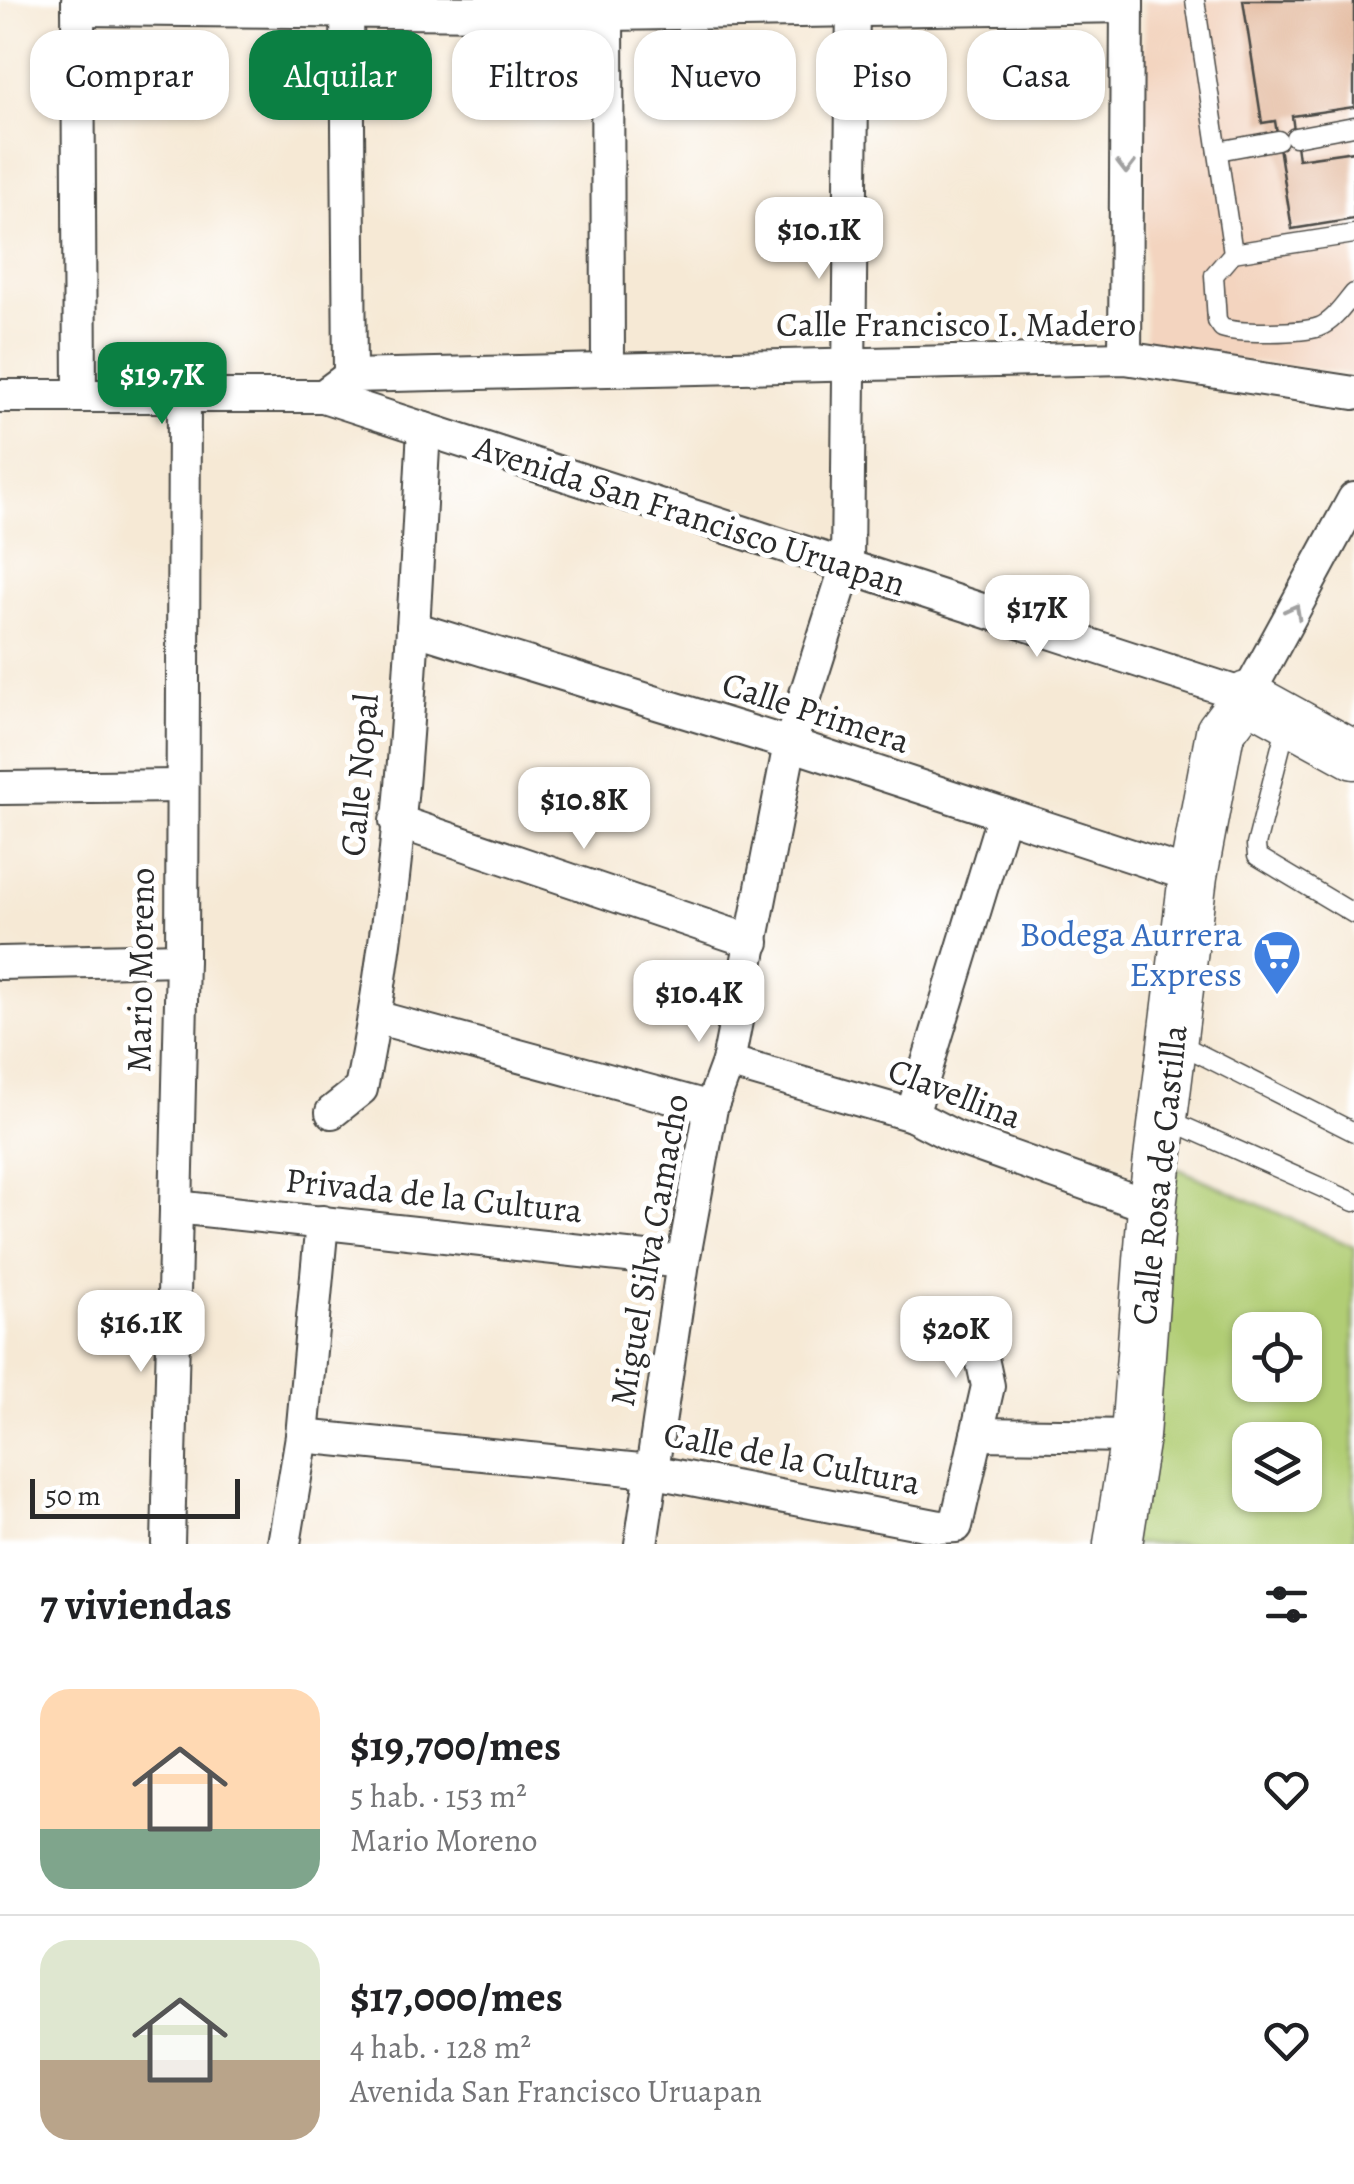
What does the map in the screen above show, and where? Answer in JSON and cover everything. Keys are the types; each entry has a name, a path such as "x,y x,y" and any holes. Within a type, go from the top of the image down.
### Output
{"street":[{"path":"80,396 78,5 607,7 1126,3 1125,358"},
{"name":"Miguel Silva Camacho","path":"642,1544 683,1262 711,1108 728,1062 790,744 847,565 853,4"},
{"path":"324,396 350,376 347,6"},
{"path":"607,7 608,368"},
{"name":"Calle Francisco I. Madero","path":"350,376 1125,358 1354,393"},
{"name":"Avenida San Francisco Uruapan","path":"0,396 324,396 847,565 1268,708 1354,756"},
{"name":"Mario Moreno","path":"168,1544 182,958 184,396"},
{"name":"Calle Nopal","path":"332,1112 361,1089 375,1017 413,628 424,429"},
{"path":"1268,708 1354,498"},
{"name":"Calle Primera","path":"413,628 790,744 1193,876"},
{"name":"Calle Rosa de Castilla","path":"1118,1544 1135,1436 1152,1207 1193,876 1220,732 1268,708"},
{"path":"0,788 182,786"},
{"path":"912,1115 1002,816"},
{"path":"396,821 753,942"},
{"path":"0,963 182,958"},
{"path":"375,1017 711,1108"},
{"name":"Clavellina","path":"728,1062 912,1115 955,1138 1152,1207"},
{"name":"Privada de la Cultura","path":"176,1208 683,1262"},
{"path":"284,1544 302,1436 322,1222"},
{"path":"974,1326 988,1386 977,1434 1135,1436"},
{"name":"Calle de la Cultura","path":"302,1436 650,1471 940,1527 956,1526 977,1434"}],"lane":[{"path":"1195,0 1233,253 1212,282 1217,322 1227,330 1316,328 1331,320 1354,293"},
{"path":"1218,151 1354,126"},
{"path":"1233,253 1354,234"},
{"path":"1268,708 1257,856 1354,914"},
{"path":"1173,1040 1354,1132"},
{"path":"1163,1117 1354,1202"}],"shaded area":[{"path":"1145,0 1354,0 1354,374 1145,349"}],"green space":[{"path":"1177,1168 1354,1247 1354,1544 1127,1544"}],"building":[{"path":"1243,0 1354,0 1354,107 1292,116 1298,159 1354,151 1354,219 1292,229 1275,121 1262,123"}],"place":[{"name":"Bodega Aurrera Express","path":"1277,996"}]}
